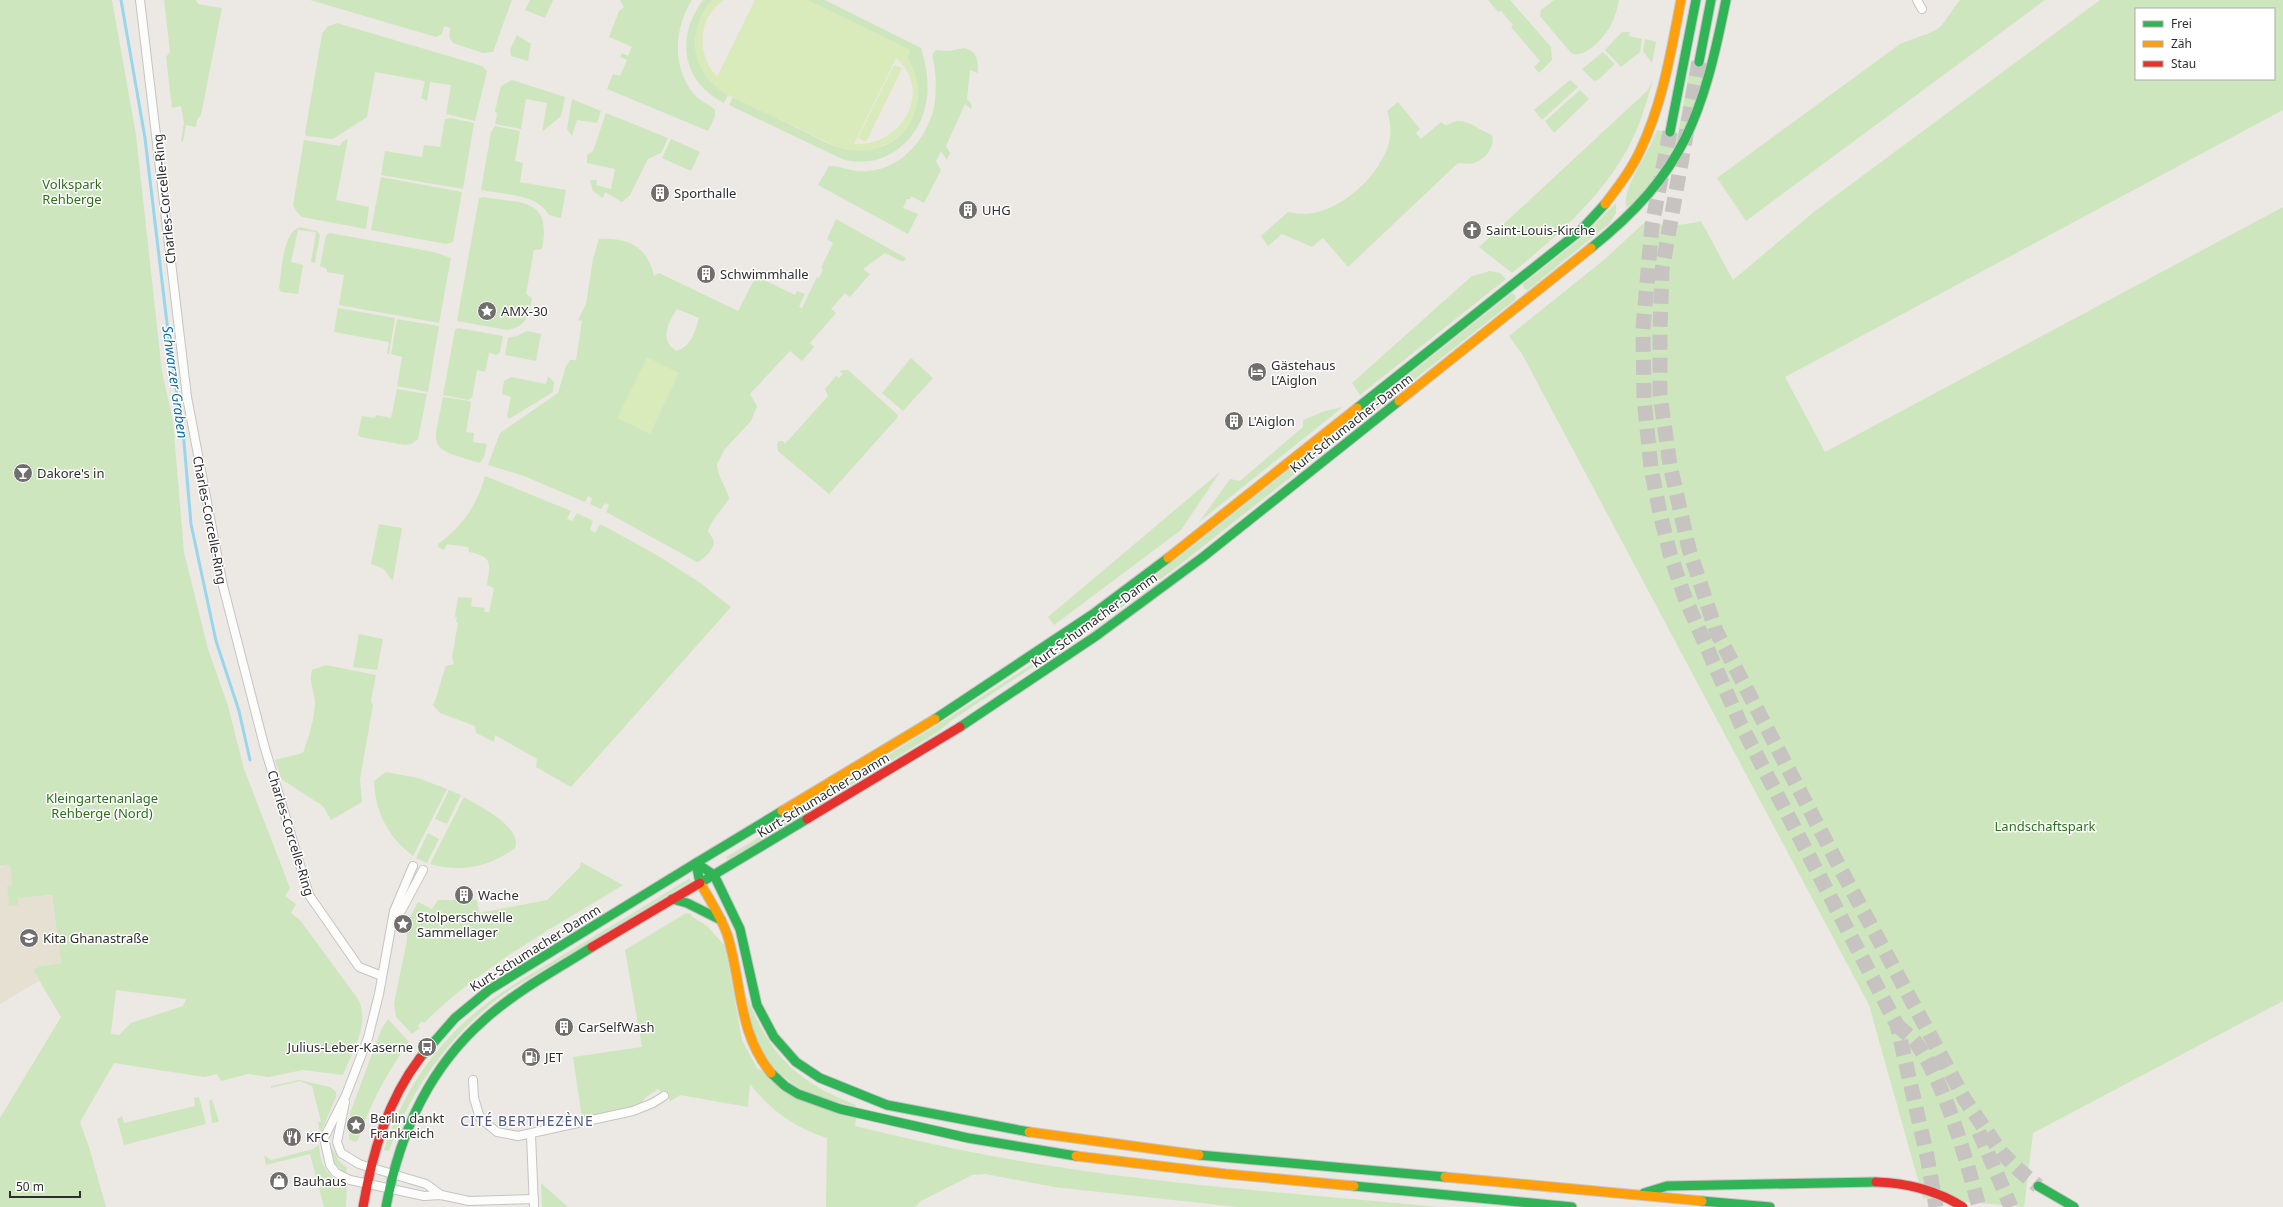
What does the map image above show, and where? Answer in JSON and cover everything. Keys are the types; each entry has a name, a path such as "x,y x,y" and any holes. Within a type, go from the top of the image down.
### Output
{"main road":[{"name":"Kurt-Schumacher-Damm","path":"364,1207 369,1167 385,1119 398,1091 419,1058 451,1021 491,989 945,713 1055,641 1184,546 1515,284 1589,222 1622,183 1639,154 1651,128 1665,83 1681,0"},
{"path":"1670,132 1696,0"},
{"path":"1699,62 1711,0"},
{"name":"Kurt-Schumacher-Damm","path":"386,1207 388,1189 401,1140 419,1100 445,1061 474,1029 514,996 672,899 958,729 1067,657 1208,552 1630,215 1666,174 1692,128 1710,79 1726,0"},
{"path":"1055,641 1067,657"},
{"path":"696,863 714,875 740,928 757,1005 774,1037 796,1062 809,1071 839,1087 862,1096 887,1104 1010,1129 1190,1154 1770,1207"},
{"path":"696,863 700,883 721,920 729,939 744,1022 755,1053 776,1079 797,1095 810,1100 945,1135 1044,1153 1133,1165 1572,1207"},
{"path":"672,899 687,903 721,920"},
{"path":"1637,1195 1667,1186 1876,1182 1912,1185 1931,1190 1963,1207"},
{"path":"2038,1186 2074,1207"}],"street":[{"name":"Charles-Corcelle-Ring","path":"140,0 154,108 187,397 223,586 264,746 309,895 359,966 382,976"},
{"path":"1917,0 1922,9"},
{"path":"413,866 394,912 368,1038 346,1095 324,1138 326,1153 330,1165 344,1178 366,1185 424,1196 440,1195 468,1201 534,1203 530,1135"},
{"path":"392,927 423,870"},
{"path":"473,1080 474,1098 480,1118 497,1132 508,1135 530,1135 633,1111 653,1103 664,1096"},
{"path":"346,1095 337,1142 341,1153 348,1158 369,1167 426,1184 440,1195"}],"shaded area":[{"name":"Kita Ghanastraße","path":"10,865 12,885 17,898 52,895 61,963 40,966 33,970 39,981 0,1004 0,867"}],"green space":[{"path":"0,0 112,0 136,135 162,372 173,421 184,552 208,649 228,706 244,769 290,888 285,896 296,904 291,913 300,920 358,999 361,1008 362,1017 359,1037 343,1075 303,1070 269,1077 248,1074 221,1081 217,1074 204,1077 114,1063 80,1122 89,1147 106,1207 0,1207 0,1118 61,1017 33,970 40,966 61,963 52,895 18,898 18,905 9,906 7,886 12,885 10,865 0,866","holes":["116,990 186,999 183,1006 131,1023 119,1035 111,1034"]},
{"path":"164,0 196,0 198,4 222,8 201,115 197,120 196,127 186,125 183,142 181,141 184,123 181,106 172,108 166,57 170,52"},
{"path":"310,0 512,0 493,52 483,53 453,43 449,37 450,28 444,26 442,34 436,37"},
{"path":"530,0 553,0 545,18 525,10"},
{"path":"620,0 692,0 686,11 679,35 679,59 681,71 693,93 715,110 715,116 708,131 607,89 613,74 620,76 627,60 620,57 622,53 628,56 632,47 609,37 619,11 624,7"},
{"path":"703,0 712,0 703,13 698,26 695,38 696,51 700,64 706,75 716,86 728,95 724,103 710,94 699,83 687,58 686,43 689,29 694,14"},
{"path":"712,0 724,0 709,16 704,26 702,37 705,58 717,77 755,0 807,0 910,50 907,58 916,77 918,96 915,114 906,129 893,141 876,148 857,151 837,147 735,98 714,85 706,76 700,65 695,43 696,31 705,10","holes":["896,58 907,71 912,85 912,100 907,114 898,127 886,136 871,142 854,144"]},
{"path":"807,0 825,0 921,48 926,68 928,89 922,117 907,141 884,157 871,161 857,162 842,159 729,105 733,97 829,144 848,150 871,149 882,146 892,142 908,127 913,116 918,94 914,72 907,58 910,50"},
{"path":"1488,0 1510,0 1551,47 1552,60 1539,73 1534,67 1540,61 1511,27 1513,25 1501,11 1498,12"},
{"path":"1554,0 1619,1 1616,13 1604,35 1594,46 1582,53 1576,54 1571,53 1540,16 1541,10"},
{"path":"1960,0 2045,0 1746,221 1717,178 1900,44 1938,29"},
{"name":"Landschaftspark","path":"2100,0 2283,0 2283,110 1785,377 1825,452 2283,207 2283,1001 2033,1133 2024,1207 1923,1198 1869,1005 1522,354 1509,336 1605,259 1646,221 1673,225 1701,221 1733,280 1815,211"},
{"path":"337,23 482,66 487,71 475,121 446,114 451,85 430,82 427,101 421,98 425,81 375,72 367,117 333,139 306,136 305,133 322,34 327,27"},
{"path":"1622,32 1630,32 1629,36 1642,39 1640,52 1621,67 1605,50"},
{"path":"517,35 531,44 528,61 511,56 510,50"},
{"path":"1645,39 1656,42 1652,63 1643,51"},
{"path":"964,48 969,49 975,54 978,64 978,73 970,70 967,99 972,105 971,109 965,104 946,146 950,153 947,160 941,151 936,161 941,170 924,203 911,196 910,199 907,199 903,208 918,214 908,234 818,185 829,166 857,171 868,171 881,169 904,157 913,148 928,126 932,113 935,101 936,86 933,53 936,50 949,51"},
{"path":"1603,52 1615,64 1598,80 1594,81 1582,69"},
{"path":"1691,62 1706,64 1702,82 1683,131 1675,147 1655,177 1636,200 1631,205 1626,207 1628,189 1632,179 1657,130 1678,133"},
{"path":"894,65 902,68 866,142 858,138"},
{"path":"512,80 565,97 561,116 542,132 547,103 526,99 521,129 495,124 497,114 495,111 501,86"},
{"path":"1570,80 1578,87 1542,120 1534,110"},
{"path":"1653,80 1642,114 1629,146 1606,182 1577,215 1512,273 1479,247 1648,90"},
{"path":"1580,90 1589,99 1554,133 1545,121"},
{"path":"572,99 601,111 597,123 577,120 572,136 567,129"},
{"path":"1398,102 1420,129 1416,133 1421,139 1441,122 1446,126 1452,122 1464,122 1492,135 1493,139 1489,152 1482,159 1472,164 1458,163 1348,267 1323,238 1312,247 1282,234 1268,246 1261,236 1288,212 1307,214 1319,212 1332,207 1355,192 1365,182 1374,172 1387,149 1390,140 1390,130 1387,111"},
{"path":"606,113 668,138 661,153 648,159 630,195 622,202 605,192 603,198 593,191 590,180 597,180 596,185 611,189 615,169 587,163 587,155 593,151"},
{"path":"451,118 474,123 463,189 381,175 385,151 422,157 424,145 440,147 445,119"},
{"path":"495,126 520,131 515,161 523,163 520,182 566,190 561,218 549,215 544,208 528,199 509,194 481,190 491,132"},
{"path":"348,139 336,200 369,207 366,229 302,217 293,205 304,140 340,146 343,141"},
{"path":"671,139 700,152 691,171 662,158"},
{"path":"381,177 462,192 453,242 446,244 371,230"},
{"path":"483,197 531,206 538,212 542,220 544,232 542,249 534,250 526,294 532,298 530,310 526,320 513,329 507,330 457,321 479,198"},
{"path":"1616,203 1616,213 1610,223 1528,290 1524,289 1523,284 1581,238"},
{"path":"836,219 906,258 903,262 885,253 863,269 870,274 850,297 845,293 831,309 836,313 810,343 814,347 802,361 790,351 750,394 757,406 751,421 725,449 717,464 717,469 729,499 709,527 708,531 713,538 714,543 710,552 702,559 697,562 606,512 609,505 605,503 601,509 590,504 592,498 588,496 585,502 524,476 488,465 500,433 558,393 566,366 570,360 576,360 582,321 578,320 586,304 593,259 599,239 628,242 642,251 651,266 654,276 659,273 738,311 756,276 795,295 797,291 805,294 799,307 802,308 817,277 819,278 823,269 821,268 833,243 827,239","holes":["677,309 699,318 692,338 685,346 676,351 671,346 666,336 668,325"]},
{"path":"300,227 317,231 320,235 315,263 311,262 316,232 298,230 291,262 303,265 298,294 281,292 279,288 286,244 294,231"},
{"path":"330,233 434,252 451,258 439,323 339,305 344,275 327,272 327,269 320,266 326,235"},
{"path":"1490,271 1500,273 1506,279 1360,395 1352,383 1472,276"},
{"path":"1512,293 1516,296 1515,300 1177,567 1074,642 1070,637 1147,582"},
{"path":"338,308 395,318 389,354 387,354 389,342 334,332"},
{"path":"397,319 439,326 428,392 397,386 402,357 391,354"},
{"path":"458,328 503,336 500,352 497,355 489,353 485,372 477,370 472,398 469,400 443,395 455,330"},
{"path":"527,331 541,334 536,361 505,355 508,338 517,336"},
{"path":"647,357 679,373 650,434 617,418"},
{"path":"911,358 933,378 903,411 882,393"},
{"path":"842,370 848,370 898,415 897,418 829,494 778,451 777,444 779,441 783,441 785,444 828,396 825,389 836,376 839,378 843,374 840,372"},
{"path":"548,376 554,382 553,392 509,419 507,416 511,397 502,394 504,381 511,377 546,384"},
{"path":"397,389 427,394 418,439 411,444 405,445 360,437 358,434 362,416 375,418 376,415 391,418"},
{"path":"443,397 469,401 471,403 466,432 474,433 473,442 487,444 484,457 480,463 450,453 442,449 438,444 436,437 437,427"},
{"path":"1343,407 1199,522 1230,479 1240,481 1303,427 1303,420 1325,411"},
{"path":"1220,472 1181,530 1054,625 1048,617"},
{"path":"485,476 571,511 567,519 572,521 577,513 593,521 590,530 595,533 600,524 606,527 660,557 699,582 731,607 571,787 536,767 537,759 495,735 494,742 476,733 475,726 440,713 433,705 446,666 454,664 452,657 458,623 456,622 457,617 455,617 458,597 472,598 471,606 485,608 484,612 489,612 494,588 487,585 489,567 486,559 483,556 469,552 468,547 447,544 444,550 438,547 438,544 455,530 468,514 478,496"},
{"path":"379,524 402,528 393,580 384,569 371,564"},
{"path":"359,634 383,639 377,670 353,667"},
{"path":"1048,654 1048,657 952,720 938,732 728,860 726,857 778,826 789,816 950,717"},
{"path":"326,665 376,675 371,701 373,705 360,779 362,802 331,820 323,806 281,779 275,760 303,753 314,716 315,698 311,683 312,670"},
{"path":"386,772 418,778 447,789 413,856 396,841 384,823 380,813 374,781"},
{"path":"449,790 461,795 447,824 435,819"},
{"path":"464,797 498,818 513,832 516,840 515,848 505,855 485,864 464,868 441,867 430,864"},
{"path":"428,833 439,839 427,863 416,858"},
{"path":"581,862 623,885 519,948 494,965 446,1002 424,1023 422,1021 418,1026 420,1028 412,1034 396,1017 394,1004 407,940 407,923 418,902 432,909 438,900 477,900 479,913 547,900 580,867"},
{"path":"690,878 691,881 508,991 488,1007 469,1024 436,1062 409,1104 389,1151 384,1150 403,1103 429,1061 444,1042 480,1008 524,978"},
{"path":"686,913 692,914 691,916 707,926 725,946 742,1040 757,1068 856,1118 855,1126 984,1155 1111,1175 1220,1187 1439,1207 1237,1207 1054,1187 985,1174 972,1175 921,1201 915,1207 826,1207 827,1138 804,1129 784,1117 766,1102 750,1084 748,1107 680,1095 671,1101 658,1089 645,1098 640,1105 582,1118 573,1057 642,1047 625,950"},
{"path":"747,997 765,1036 788,1064 817,1087 856,1105 855,1107 807,1093 775,1071 752,1034"},
{"path":"388,1019 409,1042 393,1065 380,1089 358,1140 355,1142 349,1139 350,1113 381,1030"},
{"path":"299,1080 330,1087 336,1092 336,1097 320,1134 318,1122 314,1121 321,1122 312,1086 300,1081 271,1088 271,1086"},
{"path":"199,1097 206,1124 124,1145 117,1119 122,1116 124,1123 195,1106 194,1098"},
{"path":"212,1099 219,1122 212,1123 209,1101"},
{"path":"319,1145 321,1159 330,1176 347,1188 346,1207 324,1207 310,1154 266,1165 264,1155 271,1160 313,1149"},
{"path":"331,1146 339,1161 347,1168 346,1174 333,1162"},
{"path":"541,1183 568,1207 542,1207"}],"waterway":[{"name":"Schwarzer Graben","path":"121,0 145,138 169,340 184,442 191,524 216,641 239,711 250,760"}],"tunnel":[{"path":"1699,62 1662,270 1660,330 1660,395 1670,465 1689,549 1716,631 1840,868 1965,1100 2001,1152 2038,1186"},
{"path":"1670,132 1652,225 1643,329 1644,398 1651,468 1670,554 1685,598 1741,725 1897,1025 1927,1156 1936,1207"},
{"path":"1897,1025 1917,1044 1937,1081 1954,1123 1979,1207"},
{"path":"1979,1132 2011,1207"}],"traffic: fast":[{"path":"1670,132 1696,0"},
{"path":"1699,62 1711,0"},
{"path":"1591,248 1623,220 1649,194 1669,167 1685,139 1698,109 1708,76 1726,0"},
{"path":"1357,408 1580,231 1605,204"},
{"path":"960,727 1096,636 1203,557 1399,401"},
{"path":"935,719 1093,614 1168,558"},
{"path":"782,811 696,863 700,883 807,819"},
{"path":"420,1058 455,1018 489,990 696,863 714,875"},
{"path":"714,875 740,929 757,1005 774,1037 796,1062 820,1078 887,1105 1029,1132"},
{"path":"672,899 687,903 721,920"},
{"path":"386,1207 399,1154 408,1129 419,1105 447,1060 464,1039 496,1009 536,981 592,947"},
{"path":"771,1073 785,1086 798,1094 840,1109 968,1138 1076,1156"},
{"path":"1199,1155 1445,1177"},
{"path":"1644,1193 1667,1186 1876,1182"},
{"path":"1354,1186 1572,1207"},
{"path":"2038,1186 2074,1207"},
{"path":"1702,1201 1770,1207"}],"traffic: slow":[{"path":"1605,204 1633,165 1648,133 1665,77 1681,0"},
{"path":"1399,401 1591,248"},
{"path":"1168,558 1357,408"},
{"path":"782,811 935,719"},
{"path":"700,883 716,909 728,937 733,955 742,1008 752,1041 760,1058 771,1073"},
{"path":"1029,1132 1199,1155"},
{"path":"1076,1156 1226,1174 1354,1186"},
{"path":"1445,1177 1702,1201"}],"traffic: jam":[{"path":"807,819 960,727"},
{"path":"592,947 700,883"},
{"path":"363,1207 371,1167 382,1129 398,1092 420,1058"},
{"path":"1876,1182 1921,1188 1943,1196 1963,1207"}],"place":[{"name":"Sporthalle","path":"660,193"},
{"name":"UHG","path":"968,210"},
{"name":"Saint-Louis-Kirche","path":"1472,230"},
{"name":"Schwimmhalle","path":"706,274"},
{"name":"AMX-30","path":"487,311"},
{"name":"Gästehaus L’Aiglon","path":"1257,372"},
{"name":"L'Aiglon","path":"1234,421"},
{"name":"Dakore's in","path":"23,473"},
{"name":"Wache","path":"464,895"},
{"name":"Stolperschwelle Sammellager","path":"403,924"},
{"name":"Kita Ghanastraße","path":"29,938"},
{"name":"CarSelfWash","path":"564,1027"},
{"name":"Julius-Leber-Kaserne","path":"427,1047"},
{"name":"JET","path":"531,1057"},
{"name":"Berlin dankt Frankreich","path":"356,1125"},
{"name":"KFC","path":"292,1137"},
{"name":"Bauhaus","path":"279,1181"}],"district":[{"name":"CITÉ BERTHEZÈNE","path":"527,1121"}],"park label":[{"name":"Volkspark Rehberge","path":"72,192"},
{"name":"Kleingartenanlage Rehberge (Nord)","path":"102,806"}]}
